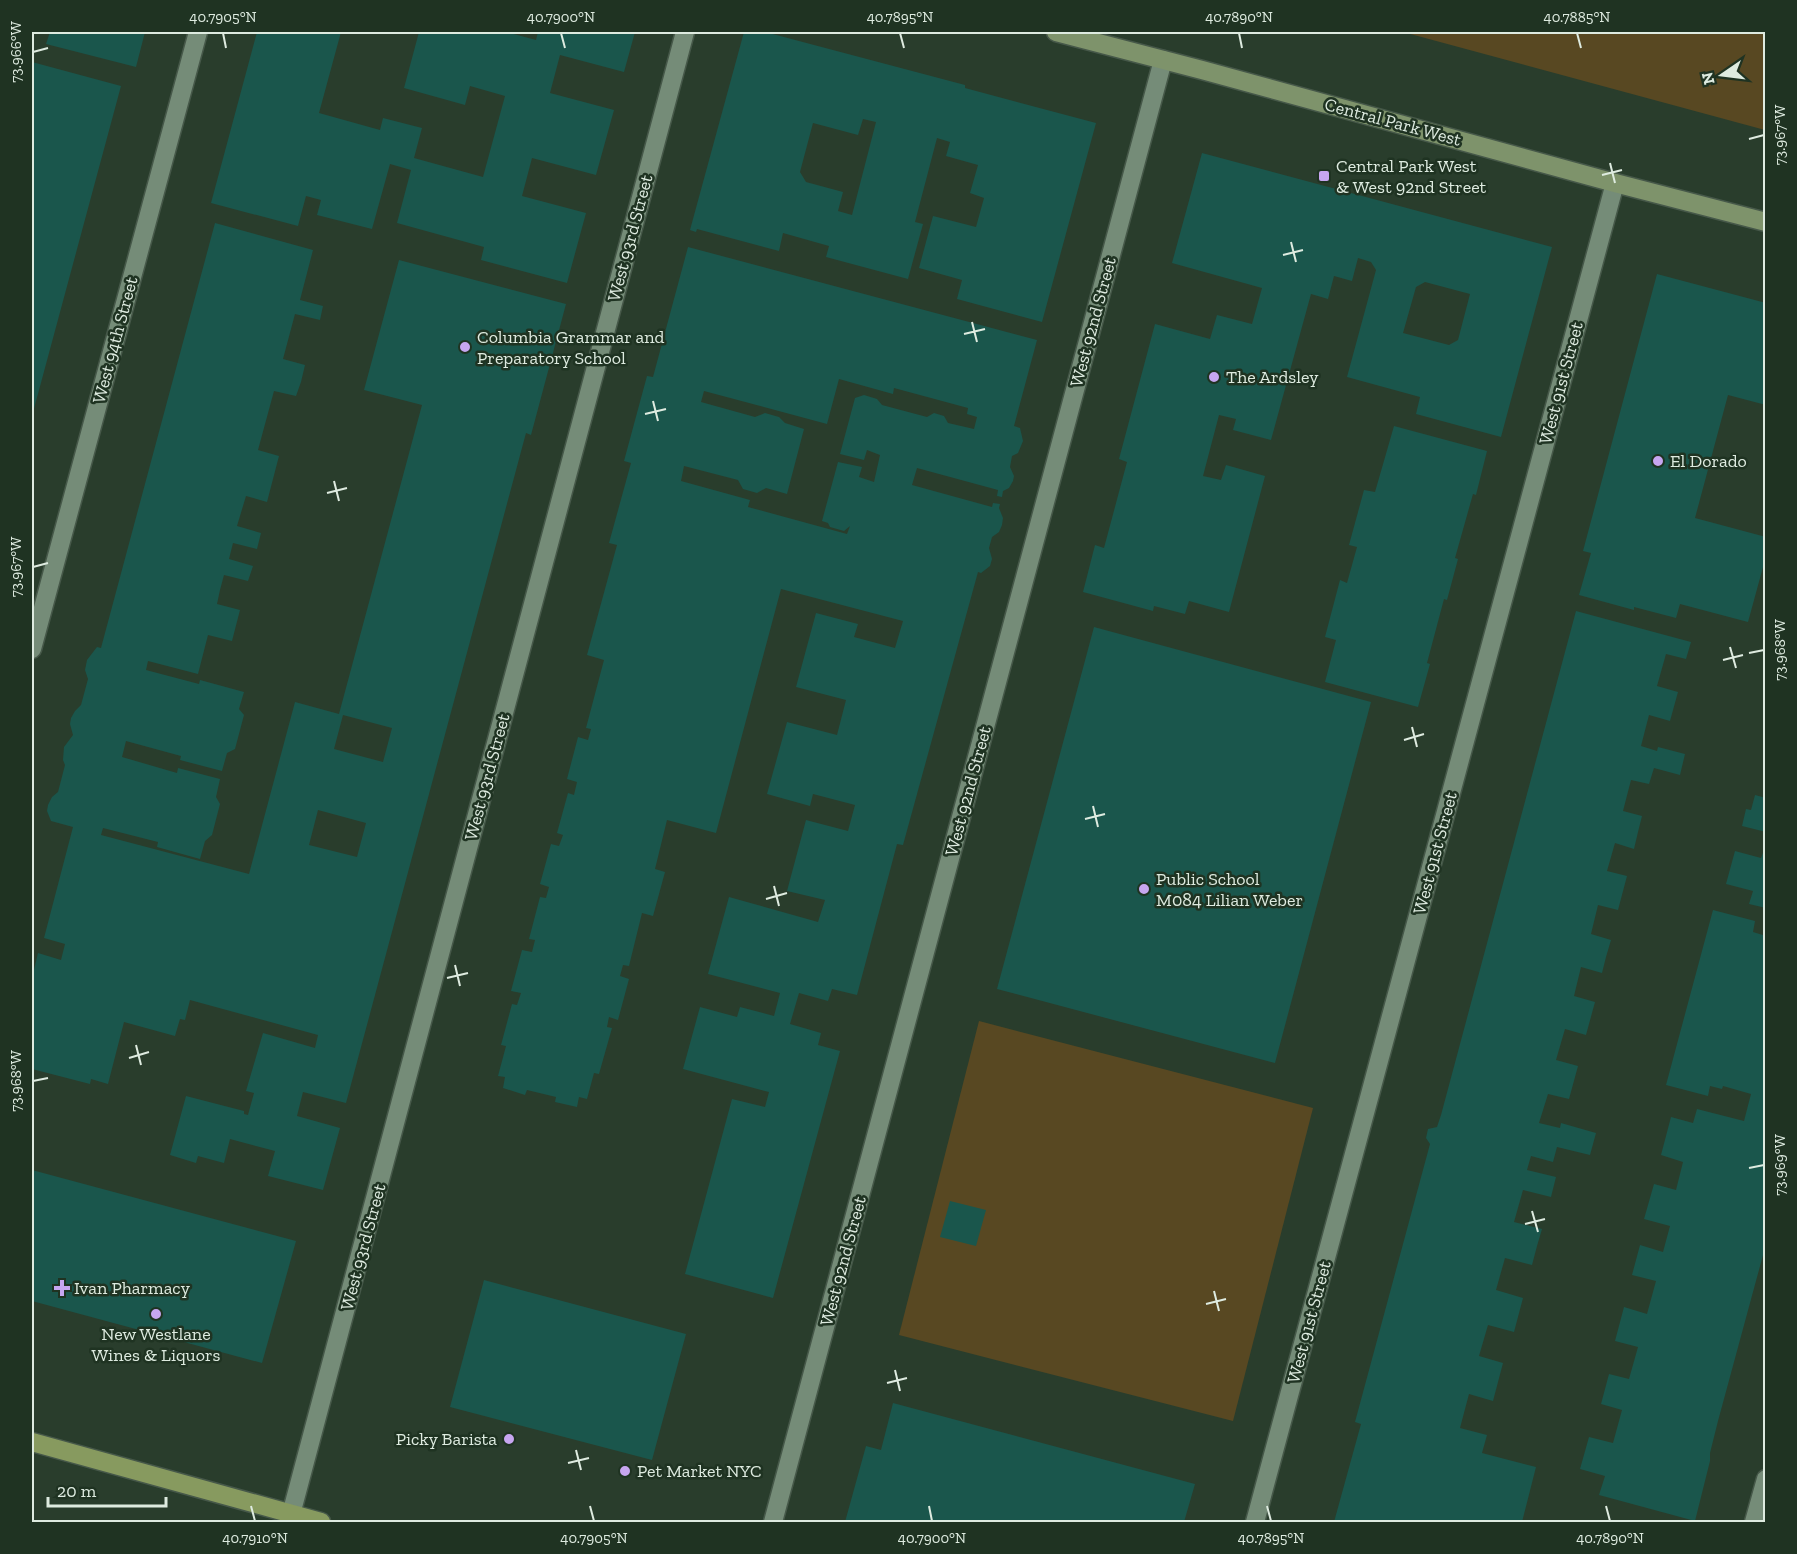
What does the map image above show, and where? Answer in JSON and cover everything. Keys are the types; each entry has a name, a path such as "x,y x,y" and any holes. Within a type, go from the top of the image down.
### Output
{"main road":[{"name":"Central Park West","path":"1056,32 1766,222"},
{"path":"32,1442 290,1519 321,1522"}],"street":[{"name":"West 94th Street","path":"32,649 198,32"},
{"name":"West 93rd Street","path":"290,1519 685,32"},
{"name":"West 92nd Street","path":"773,1522 1163,60"},
{"name":"West 91st Street","path":"1255,1522 1615,183"},
{"path":"1754,1522 1766,1479"}],"shaded area":[{"path":"1403,32 1765,32 1765,130"},
{"path":"979,1021 1313,1108 1233,1421 899,1335"}],"building":[{"path":"50,32 145,32 136,67 46,44"},
{"path":"257,32 341,32 319,113 380,130 383,118 422,128 414,158 483,177 505,96 470,86 465,105 404,88 419,32 506,32 536,40 538,32 635,32 624,72 560,55 550,93 614,110 596,175 532,158 522,196 586,213 567,283 481,260 484,247 397,223 411,170 390,164 372,229 317,215 321,200 306,196 298,226 211,203"},
{"path":"744,32 765,32 965,85 965,88 1096,123 1042,322 957,299 962,280 919,268 933,216 976,227 984,198 970,193 978,165 946,156 950,142 937,138 915,222 923,224 908,279 826,257 829,246 783,233 779,251 697,229 696,232 690,230","holes":["863,119 876,122 852,215 838,211 843,192 806,182 800,172 813,123 858,135"]},
{"path":"32,62 121,86 32,416"},
{"name":"The Ardsley","path":"1202,153 1552,247 1501,437 1416,414 1420,397 1347,377 1376,270 1371,262 1358,258 1352,281 1334,276 1328,299 1311,294 1271,440 1233,430 1236,419 1219,415 1203,476 1221,480 1226,465 1265,476 1229,612 1189,601 1185,614 1154,606 1153,611 1083,592 1095,545 1104,548 1127,462 1119,459 1155,324 1210,339 1217,315 1252,324 1262,288 1172,263","holes":["1425,282 1470,294 1458,340 1449,345 1403,333 1416,287"]},
{"path":"215,223 313,250 300,300 323,306 320,320 295,314 283,359 305,365 301,382 296,396 274,391 258,450 279,456 267,502 246,496 237,526 261,533 257,549 233,543 229,559 253,566 248,581 224,575 217,604 240,610 232,641 208,635 198,674 148,661 146,670 199,684 200,680 244,692 239,709 244,715 235,749 227,753 222,771 180,760 181,756 126,741 122,757 177,773 178,768 220,779 216,797 220,804 212,835 205,841 200,859 157,847 158,842 103,828 101,835 249,874 295,702 339,714 422,405 364,390 399,260 566,304 531,435 526,433 346,1103 303,1092 297,1116 340,1128 323,1190 268,1176 275,1151 230,1139 224,1163 198,1156 196,1163 170,1155 186,1096 244,1111 244,1114 248,1115 254,1093 246,1091 263,1033 315,1048 318,1035 190,1000 185,1020 180,1019 175,1036 124,1022 108,1084 91,1079 90,1084 32,1069 32,978 38,953 61,960 65,944 44,938 73,827 51,821 47,811 52,797 58,792 65,765 64,747 73,735 71,718 81,705 88,679 85,670 87,660 97,647 101,648","holes":["343,715 392,728 383,762 334,749","318,810 366,823 357,857 309,845"]},
{"path":"688,247 1037,340 1014,426 1020,428 1023,441 1018,453 1012,456 1010,467 1014,476 1013,481 1009,488 1003,491 1002,497 997,496 998,490 917,468 912,485 992,507 993,503 1000,504 1002,525 999,532 992,537 989,548 992,559 990,566 981,573 978,572 903,845 897,844 857,995 832,989 828,1001 799,993 790,1024 821,1033 818,1045 840,1051 773,1298 685,1274 732,1099 765,1107 769,1092 683,1069 700,1007 737,1017 740,1007 774,1016 780,993 708,974 729,897 818,922 825,900 787,891 806,820 848,831 855,805 813,794 810,806 767,794 787,722 837,735 846,700 796,687 816,613 858,624 854,637 895,648 903,621 781,589 716,833 667,820 655,869 665,872 653,916 642,913 629,966 623,965 620,976 629,979 618,1020 609,1017 607,1027 612,1028 599,1074 594,1073 587,1099 579,1097 577,1107 555,1102 556,1097 527,1090 525,1095 503,1088 505,1077 498,1076 506,1046 501,1045 512,1004 517,1005 521,993 511,991 522,950 532,952 535,940 529,939 540,897 546,898 549,887 540,884 551,844 559,846 563,835 557,833 568,793 574,795 577,782 567,779 578,737 588,740 591,729 586,728 604,660 587,655 617,545 609,543 631,463 624,461 647,376 653,377","holes":["839,379 893,394 894,388 968,408 967,414 977,417 974,429 948,423 944,416 934,413 927,417 882,405 877,399 864,395 855,398 840,454 864,460 867,450 880,455 874,482 859,477 862,467 838,462 822,521 828,523 830,527 844,531 850,526 847,534 748,507 750,500 681,481 684,466 738,480 743,489 757,493 766,488 787,494 804,429 765,413 755,417 701,402 704,391 827,424"]},
{"name":"El Dorado","path":"1657,274 1766,303 1766,405 1728,395 1695,518 1766,537 1766,556 1748,622 1680,604 1676,618 1634,607 1634,610 1579,595 1591,553 1583,551"},
{"path":"1394,426 1487,451 1476,495 1473,494 1455,558 1458,559 1447,600 1444,599 1418,707 1325,682 1336,640 1325,637 1340,580 1347,583 1357,547 1349,545 1364,490 1375,492"},
{"path":"1576,611 1691,642 1686,659 1666,654 1657,686 1678,692 1670,721 1649,715 1641,746 1657,751 1658,747 1685,754 1680,775 1654,768 1649,784 1631,780 1623,811 1642,816 1634,849 1615,843 1607,871 1627,876 1618,910 1598,905 1591,934 1611,940 1602,973 1581,967 1574,996 1595,1002 1586,1035 1565,1029 1556,1060 1578,1066 1569,1099 1548,1094 1539,1123 1560,1128 1561,1123 1596,1133 1590,1155 1557,1147 1553,1162 1531,1156 1527,1170 1556,1177 1551,1197 1523,1190 1514,1222 1542,1229 1532,1265 1505,1258 1496,1290 1523,1298 1514,1332 1488,1325 1479,1356 1503,1363 1493,1401 1469,1394 1460,1428 1487,1435 1482,1453 1536,1467 1522,1522 1334,1522 1361,1424 1355,1422 1430,1144 1426,1138 1428,1129 1437,1127 1441,1115"},
{"path":"1094,627 1371,702 1275,1063 997,989"},
{"path":"1755,795 1766,798 1766,832 1742,826 1746,809 1751,810"},
{"path":"1766,845 1766,908 1749,904 1753,891 1726,884 1735,851 1761,858"},
{"path":"1713,910 1755,921 1753,932 1766,936 1766,1244 1718,1421 1695,1521 1599,1495 1605,1476 1580,1469 1589,1437 1613,1443 1622,1410 1601,1404 1609,1374 1629,1379 1638,1347 1615,1341 1624,1307 1647,1314 1656,1281 1632,1275 1640,1245 1663,1252 1670,1226 1644,1219 1654,1184 1676,1190 1683,1162 1661,1155 1671,1117 1693,1123 1697,1109 1744,1121 1751,1094 1723,1086 1722,1089 1710,1086 1708,1096 1666,1085"},
{"path":"32,1170 296,1241 262,1363 32,1301"},
{"path":"950,1201 986,1210 976,1246 940,1237"},
{"path":"484,1280 686,1334 652,1460 450,1407"},
{"path":"893,1403 1195,1484 1184,1522 845,1522 866,1446 881,1450"}],"place":[{"name":"Central Park West & West 92nd Street","path":"1324,176"},
{"name":"Columbia Grammar and Preparatory School","path":"465,347"},
{"name":"The Ardsley","path":"1214,377"},
{"name":"El Dorado","path":"1658,461"},
{"name":"Public School M084 Lilian Weber","path":"1144,889"},
{"name":"Ivan Pharmacy","path":"62,1288"},
{"name":"New Westlane Wines & Liquors","path":"156,1314"},
{"name":"Picky Barista","path":"509,1439"},
{"name":"Pet Market NYC","path":"625,1471"}]}
